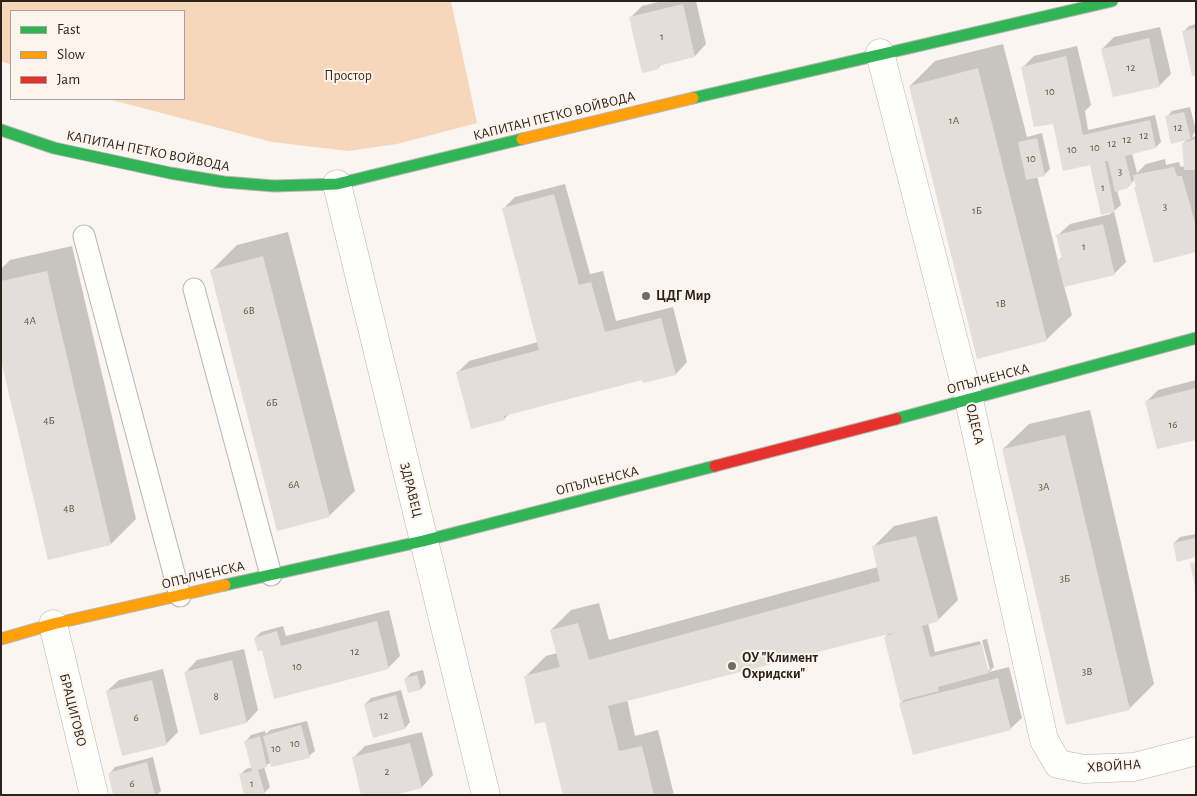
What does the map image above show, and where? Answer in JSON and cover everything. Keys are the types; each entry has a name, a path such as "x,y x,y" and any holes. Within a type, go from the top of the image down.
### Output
{"street":[{"name":"КАПИТАН ПЕТКО ВОЙВОДА","path":"1,130 54,148 170,173 224,182 274,186 337,184 880,53 1112,1"},
{"name":"ОДЕСА","path":"880,53 969,400 1044,740"},
{"name":"ЗДРАВЕЦ","path":"337,184 486,795"},
{"name":"ОПЪЛЧЕНСКА","path":"1,639 53,624 423,541 969,400 1196,338"},
{"name":"БРАЦИГОВО","path":"53,624 94,795"},
{"name":"ХВОЙНА","path":"1044,740 1058,764 1084,769 1134,767 1196,751"}],"lane":[{"path":"84,236 180,596"},
{"path":"194,289 272,576"}],"green space":[{"name":"Простор","path":"1,1 451,1 477,123 397,144 348,151 272,142 112,100 185,100 185,10 10,10 10,65 1,61"}],"building":[{"path":"683,4 695,57 658,66 659,69 642,73 629,17"},
{"path":"1196,28 1196,76 1192,76 1182,31"},
{"path":"1149,38 1160,87 1113,97 1101,49"},
{"path":"1066,56 1083,135 1150,120 1156,148 1125,156 1132,184 1128,185 1128,188 1115,192 1108,161 1105,161 1115,212 1101,215 1090,165 1063,171 1053,124 1034,127 1021,67"},
{"path":"978,68 1047,341 977,359 909,86"},
{"path":"1184,112 1191,139 1171,144 1165,116"},
{"path":"1037,138 1045,176 1026,180 1018,142"},
{"path":"1196,139 1196,170 1184,170 1182,143"},
{"path":"1174,167 1177,176 1182,176 1196,226 1196,252 1154,263 1134,187 1136,187 1133,175"},
{"path":"554,194 579,285 591,282 605,332 661,318 676,375 643,383 642,380 504,416 505,420 471,429 456,372 539,350 502,208"},
{"path":"1103,224 1115,275 1064,287 1057,260 1062,259 1056,235"},
{"path":"263,256 330,517 277,531 210,270"},
{"path":"47,271 111,545 48,560 1,360 1,281"},
{"path":"1196,388 1196,440 1157,449 1145,401"},
{"path":"1065,435 1130,710 1066,725 1002,449"},
{"path":"916,536 939,621 922,626 930,657 982,644 989,673 938,687 939,691 900,701 884,637 896,632 608,706 619,751 642,746 654,795 563,795 545,722 535,724 524,676 560,667 550,630 578,623 589,660 880,581 872,546"},
{"path":"1196,538 1196,557 1177,562 1173,543"},
{"path":"1196,562 1196,587 1195,587 1190,563"},
{"path":"377,621 389,669 274,699 262,650 258,652 254,638 277,631 281,646"},
{"path":"232,660 247,723 200,735 184,672"},
{"path":"417,675 421,690 408,693 404,678"},
{"path":"998,678 1011,730 913,755 899,703"},
{"path":"152,680 167,745 122,756 106,691"},
{"path":"396,695 405,729 373,738 364,704"},
{"path":"301,725 310,758 271,767 263,736"},
{"path":"260,736 267,767 258,770 265,794 244,795 239,774 252,771 244,741"},
{"path":"410,743 422,788 394,795 361,795 352,757"},
{"path":"147,762 155,795 113,795 108,773"}],"traffic: fast":[{"path":"693,98 1112,1"},
{"path":"1,130 54,148 170,173 224,182 274,186 337,184 522,139"},
{"path":"896,419 1196,338"},
{"path":"225,585 423,541 715,466"}],"traffic: slow":[{"path":"522,139 693,98"},
{"path":"1,639 53,624 225,585"}],"traffic: jam":[{"path":"715,466 896,419"}],"place":[{"name":"ЦДГ Мир","path":"646,296"},
{"name":"ОУ \"Климент Охридски\"","path":"732,666"}]}
